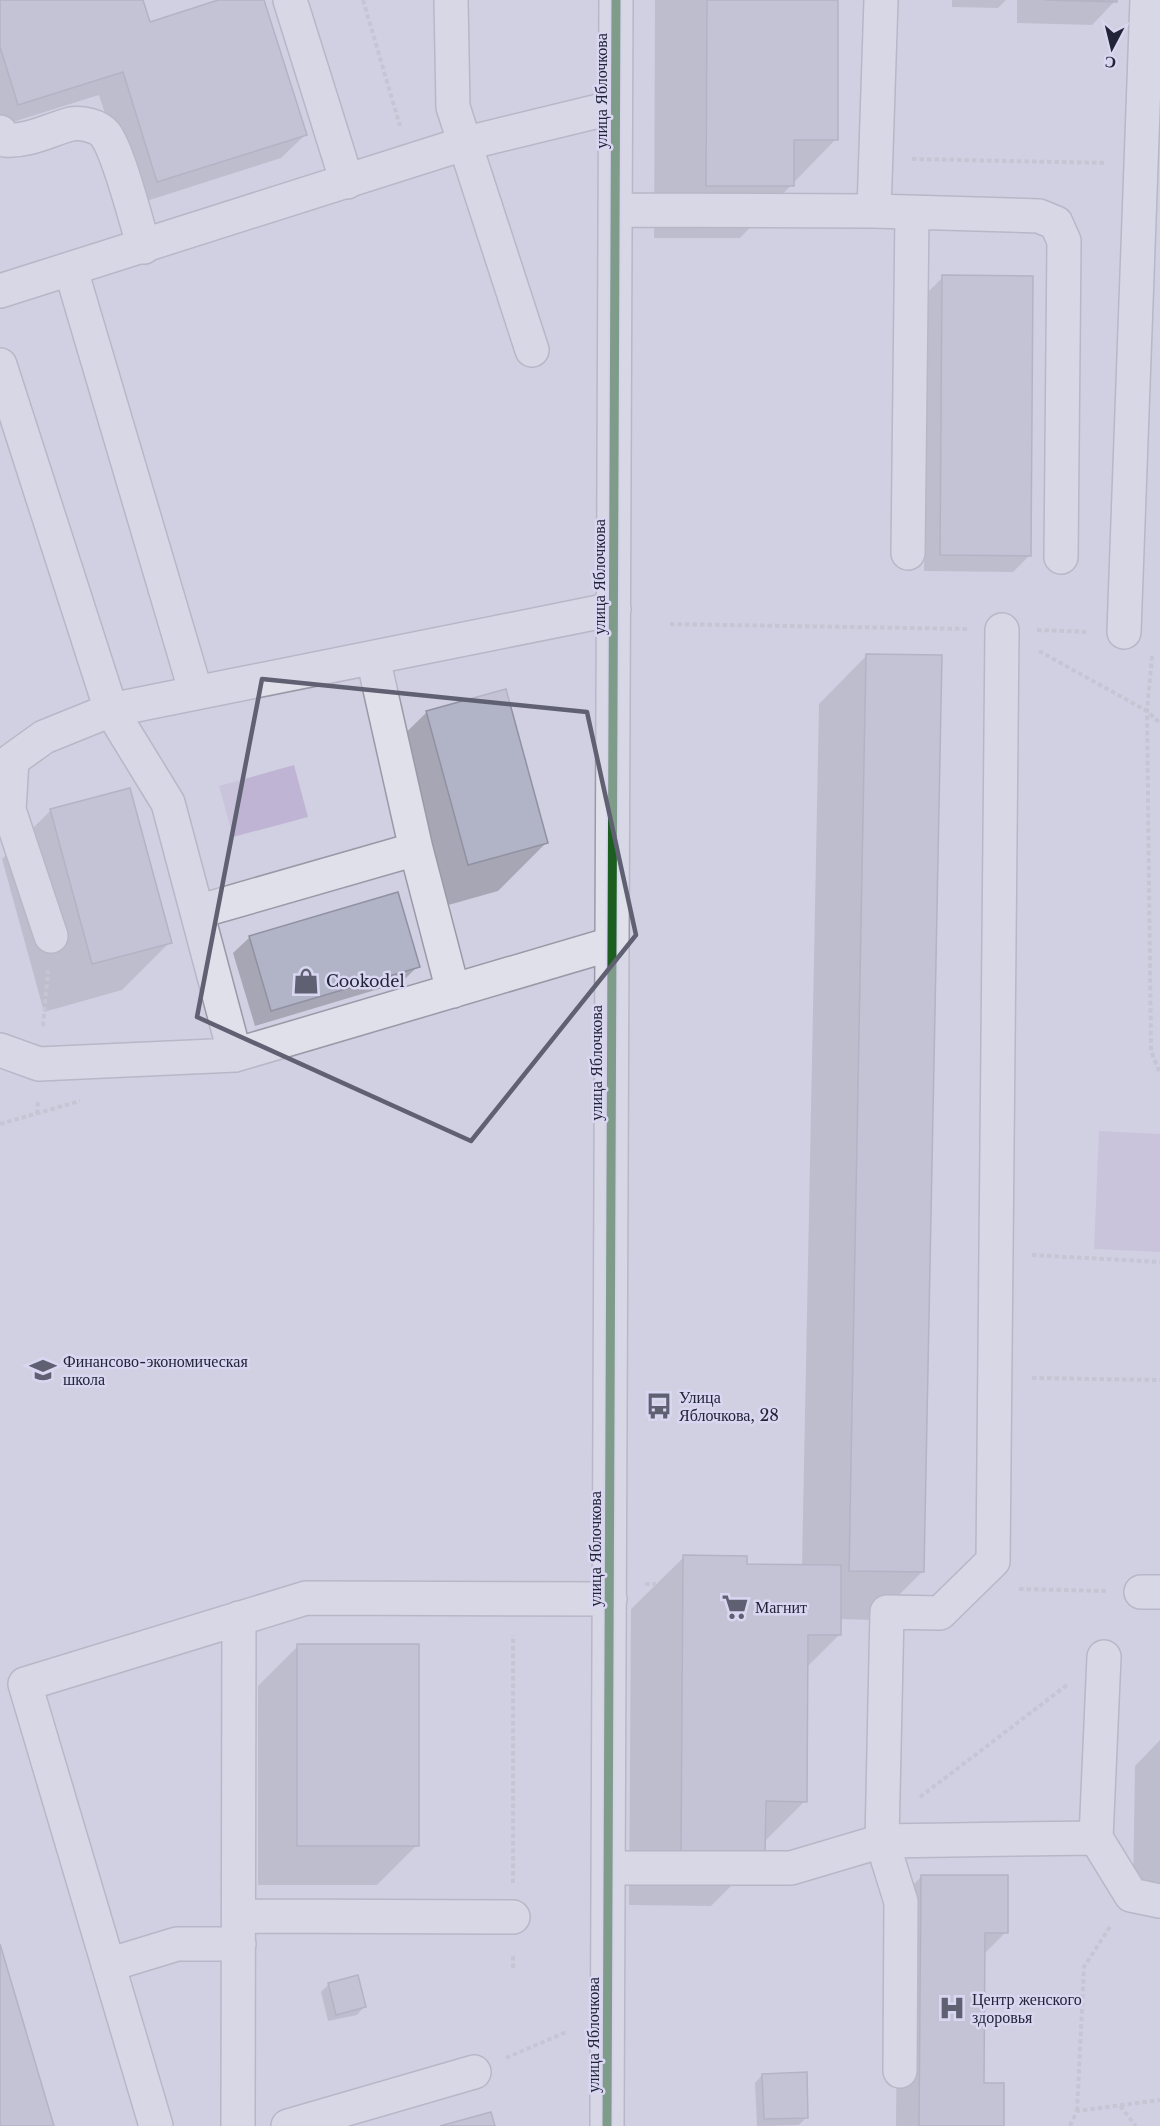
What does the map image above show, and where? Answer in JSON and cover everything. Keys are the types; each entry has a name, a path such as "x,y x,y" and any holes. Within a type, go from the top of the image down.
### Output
{"street":[{"path":"290,0 347,182"},
{"path":"451,0 453,107 463,144 532,350"},
{"name":"улица Яблочкова","path":"608,2126 616,0"},
{"path":"874,211 881,0"},
{"path":"1124,632 1146,415 1139,164 1153,42 1147,0"},
{"path":"0,291 463,144 615,107"},
{"path":"0,132 5,140 18,141 74,123 89,125 104,132 113,149 144,247"},
{"path":"616,210 874,211 1040,216 1056,224 1064,241 1061,557"},
{"path":"908,554 912,213"},
{"path":"71,270 196,693"},
{"path":"0,365 111,710 168,802 235,1055"},
{"path":"51,936 9,810 12,760 44,738 111,710 614,609"},
{"path":"900,2071 901,1902 882,1834 887,1612 940,1612 993,1561 1002,630"},
{"path":"373,658 416,849 453,991"},
{"path":"197,912 416,849"},
{"path":"0,1050 39,1064 235,1055 612,944"},
{"path":"156,2126 25,1684 306,1598 610,1599"},
{"path":"238,2126 240,1618"},
{"path":"1104,1657 1096,1838 1145,1898"},
{"path":"609,1868 791,1868 882,1834 1096,1838"},
{"path":"108,1965 177,1944 239,1930 513,1917"},
{"path":"288,2126 340,2119 474,2072"}],"path":[{"path":"363,0 410,162"},
{"path":"876,159 1139,164"},
{"path":"670,624 1124,632"},
{"path":"1002,630 1147,711 1160,723"},
{"path":"1153,648 1147,711 1151,1051 1160,1073"},
{"path":"0,1124 37,1114"},
{"path":"996,1253 1160,1262"},
{"path":"995,1378 1160,1380"},
{"path":"966,1587 1150,1592"},
{"path":"513,1598 513,1968"},
{"path":"882,1834 1104,1657"},
{"path":"1070,2126 1077,2111 1084,1967 1145,1898"},
{"path":"474,2072 566,2032"},
{"path":"1077,2111 1160,2100"},
{"path":"1120,2105 1136,2126"}],"highlighted area":[{"path":"262,679 587,712 636,935 471,1141 197,1017"}],"shaded area":[{"path":"294,765 308,817 233,837 219,786"},
{"path":"1099,1131 1160,1134 1160,1252 1094,1249"}],"building":[{"path":"0,0 143,0 150,22 218,0 264,0 307,135 157,182 123,72 18,105 0,47"},
{"path":"707,0 838,0 838,140 794,140 794,186 706,186"},
{"path":"1045,0 1117,0 1117,2"},
{"path":"942,275 1033,276 1031,556 940,555"},
{"path":"866,654 942,655 924,1572 849,1571"},
{"path":"506,689 548,843 468,865 426,711"},
{"path":"130,788 172,943 92,964 50,809"},
{"path":"398,892 420,967 271,1011 249,936"},
{"path":"683,1555 747,1556 747,1564 841,1565 841,1635 808,1635 807,1802 766,1801 765,1854 681,1853"},
{"path":"297,1644 419,1644 419,1846 297,1846"},
{"name":"Центр женского здоровья","path":"921,1875 1008,1875 1008,1933 985,1933 984,2083 1004,2083 1004,2126 919,2126"},
{"path":"0,1944 54,2126 0,2126"},
{"path":"358,1975 366,2007 336,2015 328,1983"},
{"path":"807,2072 808,2118 764,2119 762,2074"},
{"path":"491,2112 495,2126 440,2126"}],"cycle path":[{"path":"607,2126 616,0"}],"place":[{"name":"Cookodel","path":"306,981"},
{"name":"Финансово-экономическая школа","path":"43,1370"},
{"name":"Улица Яблочкова, 28","path":"659,1406"},
{"name":"Магнит","path":"735,1607"},
{"name":"Центр женского здоровья","path":"952,2008"}]}
